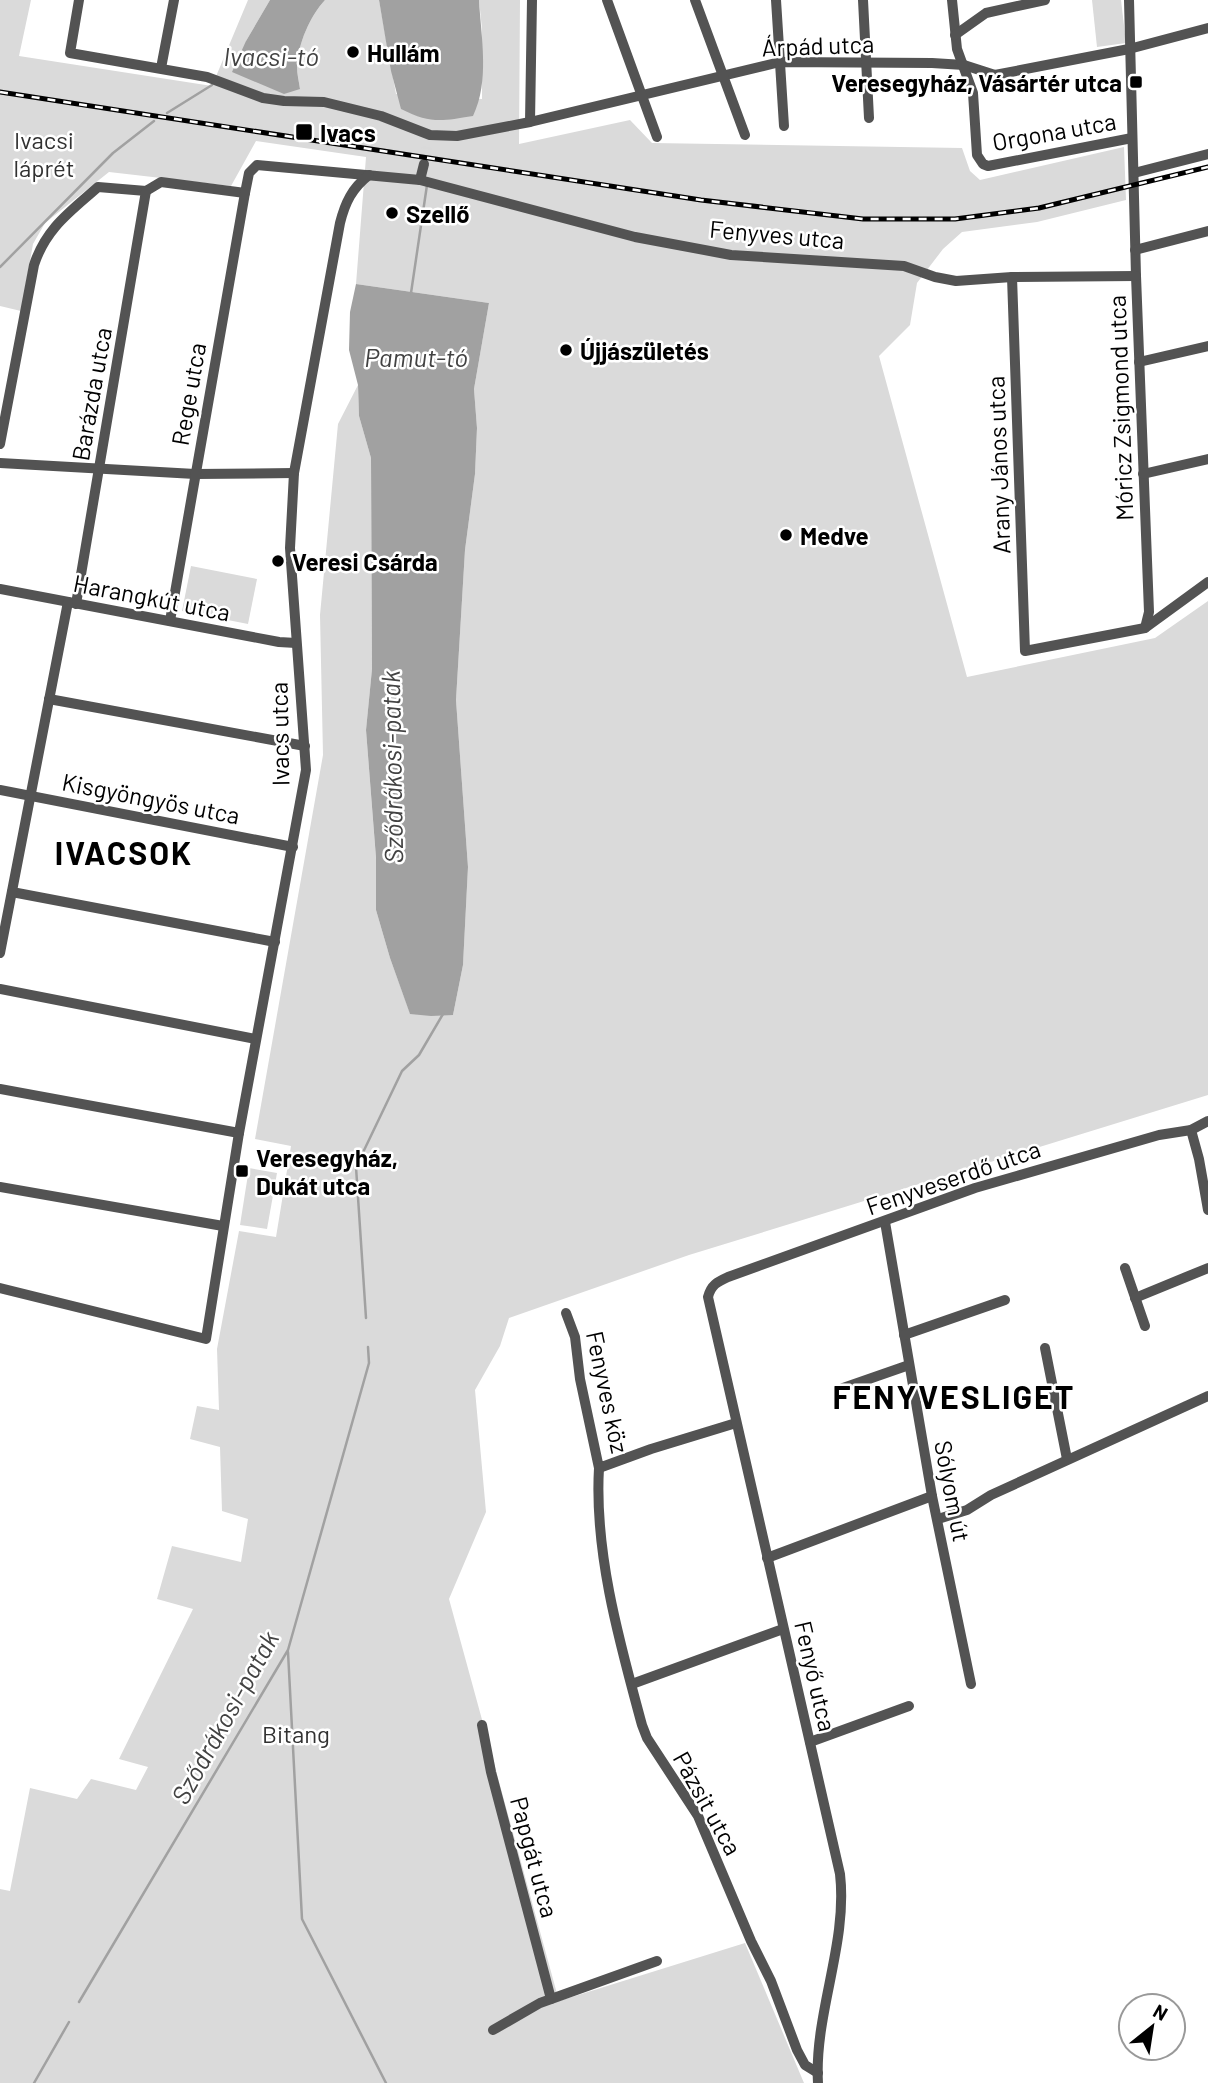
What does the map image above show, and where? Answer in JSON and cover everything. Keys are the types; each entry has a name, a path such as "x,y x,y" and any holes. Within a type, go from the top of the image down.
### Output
{"street":[{"name":"Árpád utca","path":"79,0 70,53 218,80 272,100 316,101 355,109 430,135 457,136 530,122 780,62 932,63 964,65 995,75 1129,49 1208,28"},
{"path":"161,68 174,0"},
{"path":"530,122 532,0"},
{"path":"607,0 657,137"},
{"path":"695,0 745,135"},
{"path":"776,0 784,126"},
{"path":"863,0 869,118"},
{"name":"Orgona utca","path":"952,0 957,49 973,93 978,155 983,164 997,164 1132,138"},
{"path":"955,35 986,13 1045,0"},
{"name":"Móricz Zsigmond utca","path":"1129,0 1135,250 1149,612 1145,628"},
{"path":"427,147 430,135"},
{"path":"1134,179 1208,154"},
{"path":"420,180 424,164"},
{"name":"Fenyves utca","path":"249,173 257,165 270,165 420,180 635,236 731,255 894,265 956,281 1012,277 1136,276"},
{"name":"Rege utca","path":"170,621 249,173"},
{"name":"Ivacs utca","path":"0,1288 206,1339 239,1133 306,770 290,548 294,474 341,216 353,190 369,176"},
{"path":"0,444 34,265 40,245 54,226 98,187 146,191 161,182 245,193"},
{"name":"Barázda utca","path":"0,953 49,699 100,470 146,191"},
{"path":"1135,250 1208,231"},
{"name":"Arany János utca","path":"1012,277 1025,651 1145,628"},
{"path":"1139,362 1208,346"},
{"path":"1143,474 1208,459"},
{"path":"0,463 195,474 294,474"},
{"path":"1145,628 1208,582"},
{"name":"Harangkút utca","path":"0,589 296,643"},
{"path":"49,699 305,746"},
{"name":"Kisgyöngyös utca","path":"0,790 293,848"},
{"path":"12,892 275,942"},
{"path":"0,989 257,1039"},
{"path":"0,1089 239,1133"},
{"name":"Fenyveserdő utca","path":"715,1283 975,1188 1159,1135 1191,1130 1208,1121"},
{"path":"1191,1130 1208,1210"},
{"path":"0,1187 223,1226"},
{"name":"Sólyom út","path":"885,1222 932,1496 971,1684"},
{"path":"1125,1268 1145,1326"},
{"path":"1135,1298 1208,1268"},
{"name":"Fenyő utca","path":"715,1283 708,1297 842,1886 839,1925 818,2051 818,2078"},
{"path":"904,1335 1005,1300"},
{"name":"Fenyves köz","path":"566,1313 575,1337 577,1367 599,1468 736,1423"},
{"path":"1045,1348 1068,1459"},
{"path":"843,1388 909,1365"},
{"path":"937,1519 967,1510 991,1495 1208,1396"},
{"name":"Pázsit utca","path":"599,1468 600,1524 605,1566 647,1738 698,1816 751,1941 771,1981 801,2059 818,2078"},
{"path":"767,1558 932,1496"},
{"path":"632,1684 783,1629"},
{"path":"810,1742 909,1706"},
{"name":"Papgát utca","path":"482,1725 491,1772 551,1999"},
{"path":"493,2030 551,1999 657,1961"}],"green space":[{"path":"0,0 31,0 19,56 212,86 248,0 270,0 246,41 300,89 297,67 302,40 325,0 379,0 396,94 482,99 482,29 479,0 520,0 519,144 630,120 652,143 962,148 970,171 980,180 1124,147 1126,200 1037,222 962,232 943,249 917,283 910,325 879,356 967,677 1155,638 1208,601 1208,1095 689,1255 509,1318 500,1346 475,1390 486,1512 449,1599 559,2001 745,1943 804,2083 0,2083 0,1889 10,1891 30,1788 77,1799 91,1779 136,1790 148,1767 119,1759 193,1609 157,1599 172,1546 241,1562 248,1519 222,1511 220,1447 190,1439 197,1406 219,1410 217,1349 239,1231 276,1237 291,1146 255,1139 323,755 320,615 338,424 358,385 359,416 371,458 372,669 366,730 376,859 376,910 410,1013 453,1015 463,965 468,867 456,700 465,550 475,474 477,428 474,389 489,303 356,284 366,157 256,141 231,186 109,172 45,223 33,244 21,311 0,306"},
{"path":"1092,0 1121,0 1126,43 1097,47"},
{"path":"191,566 257,579 248,624 182,611"},
{"path":"249,1168 277,1173 267,1229 240,1225"}],"water":[{"name":"Ivacsi-tó","path":"270,0 325,0 302,40 297,67 300,89 284,94 232,72"},
{"name":"Ivacsi-tó","path":"379,0 479,0 483,74 473,116 436,120 401,109 391,71"},
{"name":"Pamut-tó","path":"356,284 489,303 474,389 477,428 475,474 465,550 456,700 468,867 463,965 453,1015 410,1014 376,910 376,858 366,730 372,669 371,458 359,416 358,385 349,350 350,312"}],"waterway":[{"path":"167,113 212,85"},
{"path":"0,267 113,153 154,121"},
{"name":"Sződrákosi-patak","path":"411,293 427,185"},
{"name":"Sződrákosi-patak","path":"366,1318 356,1167 402,1071 419,1055 443,1014"},
{"name":"Sződrákosi-patak","path":"79,2002 288,1650 369,1363 368,1347"},
{"path":"288,1652 302,1919 386,2083"},
{"name":"Sződrákosi-patak","path":"34,2083 69,2022"}],"tunnel":[{"path":"424,164 427,147"}],"railway":[{"path":"0,92 701,200 863,219 955,219 1039,208 1208,167"}],"place":[{"name":"Hullám","path":"353,52"},
{"name":"Veresegyház, Vásártér utca","path":"1136,82"},
{"name":"Ivacs","path":"304,132"},
{"name":"Szellő","path":"392,213"},
{"name":"Újjászületés","path":"566,350"},
{"name":"Medve","path":"786,535"},
{"name":"Veresi Csárda","path":"278,561"},
{"name":"Veresegyház, Dukát utca","path":"242,1171"}],"district":[{"name":"IVACSOK","path":"124,852"},
{"name":"FENYVESLIGET","path":"954,1396"}],"park label":[{"name":"Ivacsi láprét","path":"44,153"},
{"name":"Bitang","path":"296,1733"}]}
